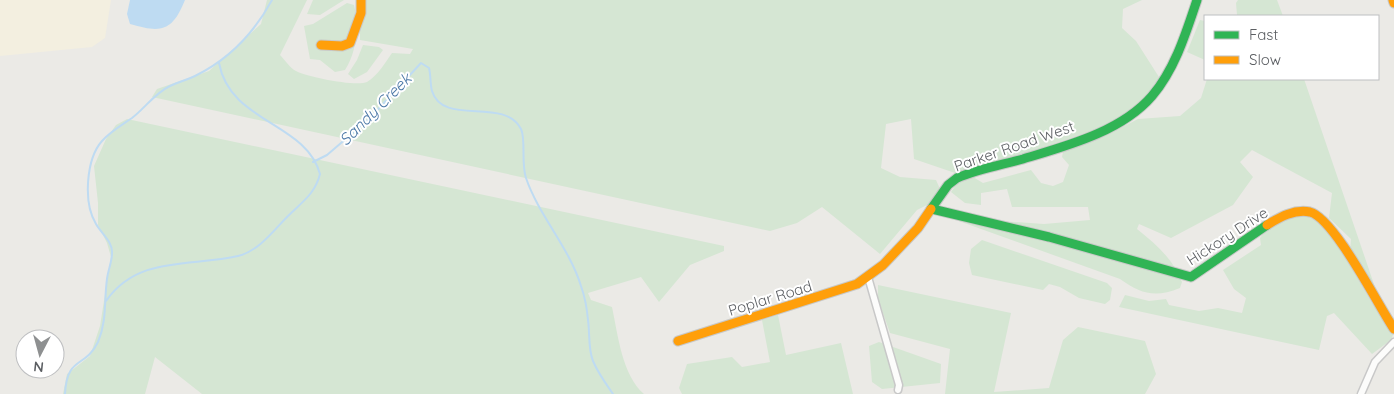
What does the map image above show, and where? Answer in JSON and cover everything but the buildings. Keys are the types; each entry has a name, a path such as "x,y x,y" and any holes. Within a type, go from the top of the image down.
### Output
{"street":[{"path":"321,45 342,46 350,42 361,13 361,0"},
{"name":"Parker Road West","path":"868,277 883,265 918,228 948,185 960,177 1024,158 1101,131 1142,106 1162,82 1183,39 1197,0"},
{"name":"Hickory Drive","path":"932,209 1049,237 1191,277 1266,226 1291,213 1307,212 1317,216 1334,234 1394,329"},
{"path":"868,277 899,385 898,390"},
{"name":"Poplar Road","path":"678,341 831,294 868,277"},
{"path":"1361,394 1375,362 1394,342"}],"shaded area":[{"path":"0,0 111,0 105,38 92,47 0,56"}],"green space":[{"path":"267,0 307,0 280,55 292,68 310,76 353,83 367,82 375,76 392,53 410,54 413,49 360,40 360,9 357,0 1142,0 1123,9 1122,28 1136,41 1159,77 1142,102 1125,115 1094,130 1017,157 958,174 914,159 911,119 886,124 881,168 900,177 936,180 940,189 933,202 917,210 880,254 822,207 797,223 770,231 152,97 157,89 209,71 261,24"},
{"path":"313,0 344,0 320,15 307,14"},
{"path":"1238,0 1277,0 1283,15 1237,15 1236,3"},
{"path":"347,3 354,5 356,13 356,38 352,55 345,70 335,72 320,60 310,59 304,26 313,24"},
{"path":"1200,20 1204,21 1204,60 1187,52"},
{"path":"363,45 379,47 383,50 367,72 354,79 348,74 357,60"},
{"path":"1207,80 1304,80 1378,296 1350,252 1351,239 1329,218 1332,193 1252,150 1240,162 1253,177 1233,205 1171,238 1139,224 1137,229 1163,252 1174,266 1182,282 1180,288 1163,293 1156,294 1142,291 1120,279 942,215 946,207 1000,221 1044,224 1090,220 1088,207 1012,207 1007,189 981,193 981,205 965,203 951,192 959,181 973,177 983,183 1031,170 1041,183 1053,186 1063,182 1069,165 1062,157 1063,152 1101,138 1138,119 1180,116 1201,98"},
{"path":"127,119 724,246 724,251 690,265 659,302 641,277 588,293 591,300 612,307 626,366 637,386 644,394 202,394 155,357 145,394 63,394 67,374 90,356 100,326 111,257 107,243 98,225 94,166 106,139 116,125"},
{"path":"1290,215 1309,215 1319,219 1331,233 1372,303 1394,332 1391,340 1372,354 1334,313 1327,316 1319,350 1119,307 1125,295 1149,301 1166,299 1169,305 1199,311 1218,308 1242,313 1246,298 1234,289 1223,270 1261,245 1260,238 1266,230"},
{"path":"982,240 1107,283 1112,288 1110,300 1105,304 1079,298 1060,287 1049,284 1043,290 972,275 969,263 971,249"},
{"path":"878,285 1011,313 994,392 1049,388 1063,340 1078,327 1145,341 1156,374 1145,394 945,394 950,349 890,333 878,299"},
{"path":"778,315 786,355 841,343 853,394 682,394 679,388 687,364 732,357 742,367 770,362 762,320"},
{"path":"879,342 941,364 940,383 882,389 872,382 869,346"}],"water":[{"path":"130,0 185,0 175,19 170,24 158,29 150,29 130,24 127,14"}],"waterway":[{"path":"65,394 69,373 93,350 101,334 104,319 107,279 112,249 96,224 89,205 88,181 92,159 97,149 109,134 132,118 160,93 170,86 207,69 229,54 257,24 272,0"},
{"path":"106,301 119,286 149,269 166,265 238,256 253,250 307,197 318,181 320,174 312,157 300,143 252,111 237,98 226,83 219,63"},
{"name":"Sandy Creek","path":"313,162 327,155 369,119 421,63 429,68 432,91 438,102 461,110 501,114 513,119 522,133 526,178 538,205 576,272 586,303 591,356 613,394"}],"traffic: fast":[{"path":"931,209 948,185 957,178 1075,143 1109,128 1139,109 1152,96 1167,74 1179,50 1197,0"},
{"path":"932,209 1049,237 1191,277 1267,225"}],"traffic: slow":[{"path":"321,45 342,46 350,43 361,13 361,0"},
{"path":"678,341 857,284 883,265 918,228 931,209"},
{"path":"1267,225 1282,217 1304,211 1320,218 1343,245 1394,329"}]}
